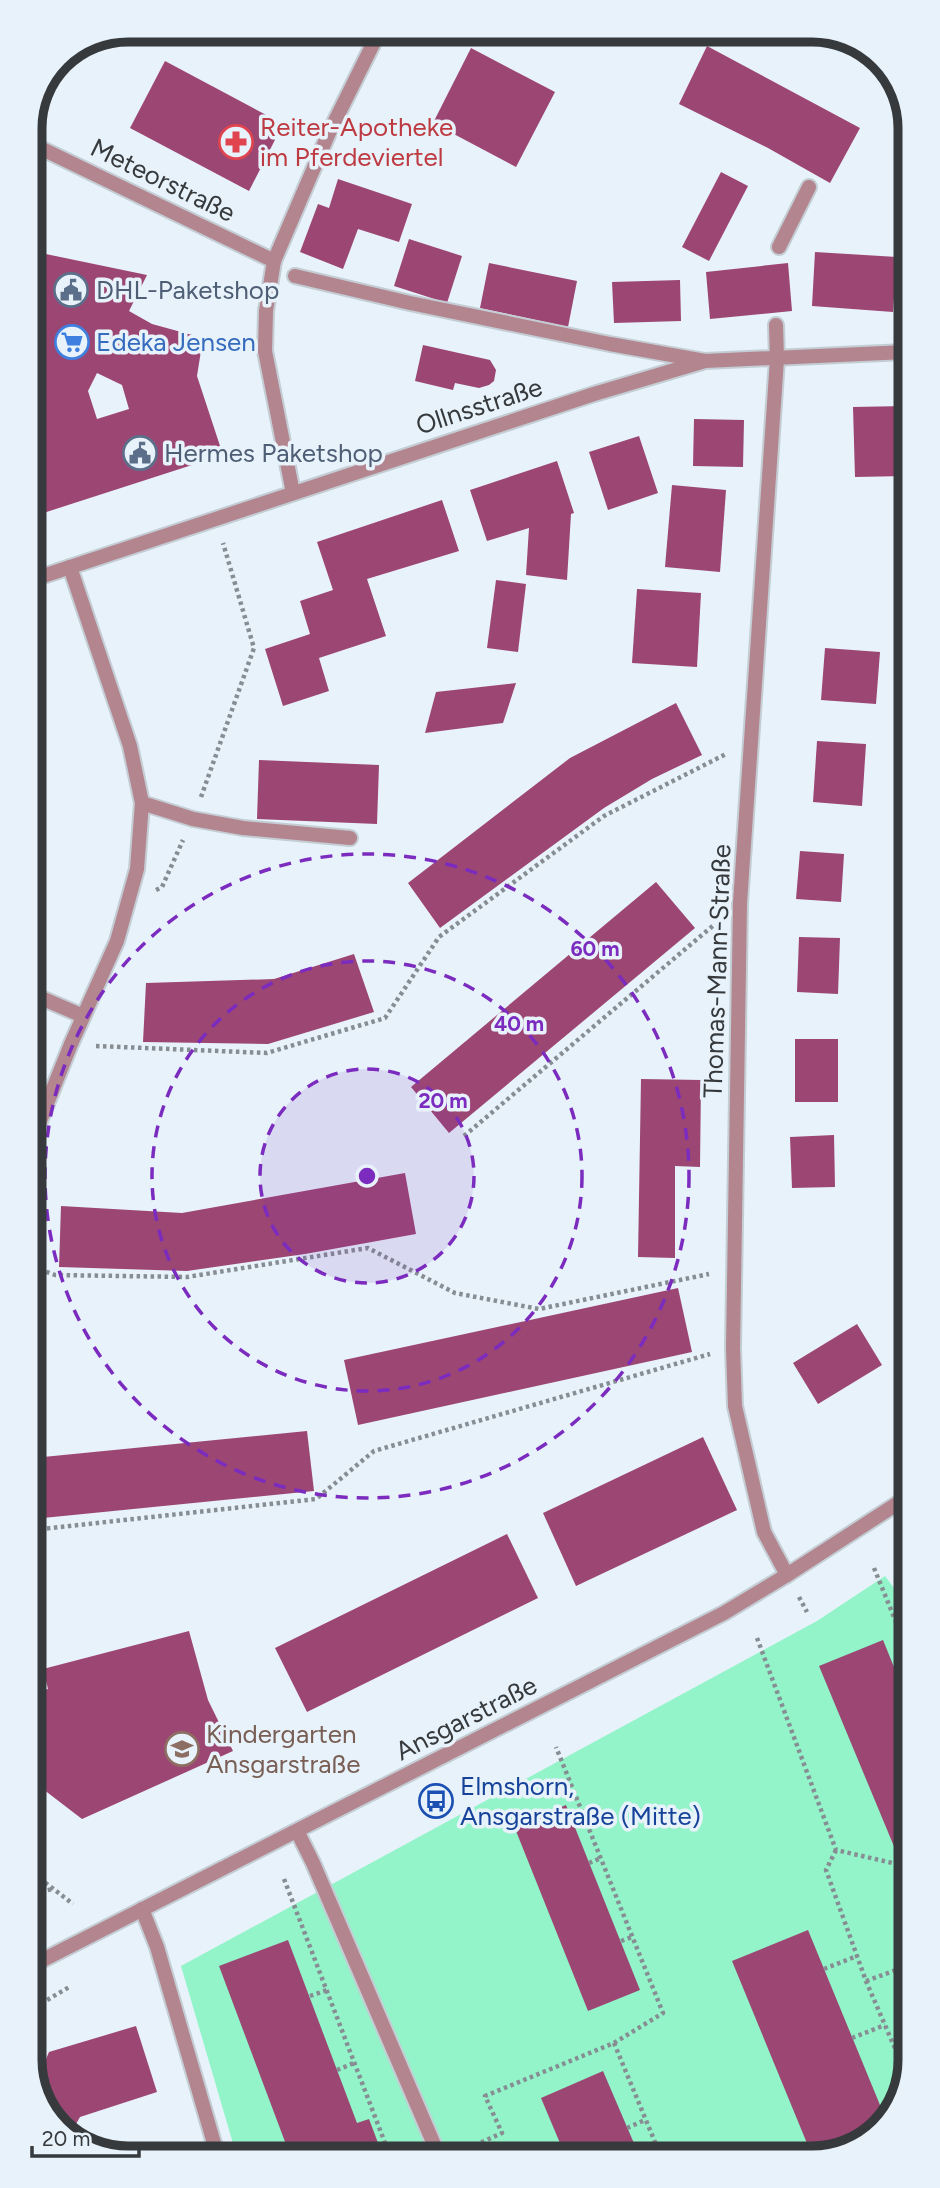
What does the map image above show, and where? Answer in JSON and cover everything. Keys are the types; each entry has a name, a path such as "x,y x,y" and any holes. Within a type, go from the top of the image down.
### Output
{"street":[{"path":"293,493 265,351 265,311 274,261 328,135 374,42"},
{"name":"Meteorstraße","path":"42,149 274,261"},
{"path":"779,247 809,187"},
{"name":"Ollnsstraße","path":"295,276 423,306 705,361 898,352"},
{"name":"Thomas-Mann-Straße","path":"776,325 777,359 740,903 733,1348 734,1406 764,1532 787,1575"},
{"name":"Ollnsstraße","path":"42,576 594,394 705,361"},
{"path":"42,1118 71,1044 117,942 137,869 142,803 130,746 70,567"},
{"path":"142,803 193,819 243,828 350,838"},
{"path":"42,999 83,1016"},
{"name":"Ansgarstraße","path":"42,1960 712,1619 787,1575 898,1503"},
{"path":"297,1831 435,2146"},
{"path":"142,1909 157,1947 215,2146"}],"path":[{"path":"129,900 162,887 193,819 254,648 216,518"},
{"path":"71,1044 267,1054 385,1018 439,937 604,816 752,742"},
{"path":"464,1136 740,903"},
{"path":"42,1270 55,1275 187,1277 368,1248 456,1293 539,1309 735,1268"},
{"path":"42,1529 316,1499 374,1451 733,1348"},
{"path":"874,1568 898,1627"},
{"path":"757,1638 836,1850 825,1870 866,1981 898,2055"},
{"path":"474,2146 502,2133 485,2096 614,2043 663,2013 556,1747"},
{"path":"836,1850 898,1864"},
{"path":"589,1863 601,1858"},
{"path":"42,1880 73,1904"},
{"path":"284,1880 386,2146"},
{"path":"42,1891 54,1889"},
{"path":"621,1941 632,1937"},
{"path":"824,1969 857,1956"},
{"path":"866,1981 898,1969"},
{"path":"42,2003 71,1986"},
{"path":"310,1996 327,1990"},
{"path":"852,2038 885,2025"},
{"path":"614,2043 656,2146"},
{"path":"337,2070 355,2063"},
{"path":"627,2128 645,2120"}],"green space":[{"path":"885,1576 898,1593 898,2060 889,2098 877,2117 865,2128 840,2141 812,2146 234,2146 181,1966 817,1621"}],"building":[{"path":"707,46 860,128 830,183 768,148 679,104"},
{"path":"471,48 555,92 516,167 433,123"},
{"path":"165,61 283,124 249,191 130,128"},
{"path":"721,172 748,186 709,261 682,247"},
{"path":"338,179 412,204 399,242 358,229 343,269 300,252 318,204 329,208"},
{"path":"409,239 462,256 447,303 394,286"},
{"path":"815,252 897,257 893,312 812,306"},
{"path":"42,253 147,275 129,311 152,324 203,338 197,376 223,455 42,513","holes":["97,373 122,385 129,409 97,419 88,391"]},
{"path":"489,263 577,281 568,327 480,308"},
{"path":"788,263 792,311 710,319 706,272"},
{"path":"680,280 681,321 614,323 612,282"},
{"path":"423,345 490,360 496,370 494,381 479,388 455,383 453,390 415,381"},
{"path":"898,406 898,476 855,477 853,407"},
{"path":"694,419 744,420 743,467 693,466"},
{"path":"639,436 658,493 608,510 589,452"},
{"path":"557,461 574,513 571,514 567,580 526,575 529,528 487,541 470,490"},
{"path":"672,485 726,490 720,572 665,567"},
{"path":"442,500 459,551 367,579 386,636 319,658 329,691 283,706 265,649 310,634 300,601 333,590 317,542"},
{"path":"496,580 526,584 518,652 487,648"},
{"path":"637,589 701,593 697,667 632,663"},
{"path":"825,648 880,652 876,704 821,700"},
{"path":"516,683 503,723 425,733 436,692"},
{"path":"676,703 702,755 652,779 604,808 440,928 408,883 570,758"},
{"path":"817,741 866,744 862,806 813,802"},
{"path":"259,760 379,765 377,824 257,819"},
{"path":"800,851 844,854 841,902 796,899"},
{"path":"656,882 695,928 449,1133 411,1087"},
{"path":"799,937 840,938 838,994 797,992"},
{"path":"354,954 374,1012 268,1044 143,1042 146,983 274,979"},
{"path":"795,1039 838,1039 838,1102 795,1102"},
{"path":"641,1079 701,1080 700,1167 675,1166 675,1258 638,1257"},
{"path":"834,1135 835,1187 792,1188 790,1137"},
{"path":"405,1173 416,1234 187,1271 59,1267 61,1206 182,1213"},
{"path":"678,1288 692,1352 358,1425 344,1360"},
{"path":"857,1324 882,1365 818,1404 793,1363"},
{"path":"307,1431 314,1491 42,1518 42,1457"},
{"path":"703,1437 737,1510 576,1586 543,1513"},
{"path":"507,1534 538,1598 307,1712 275,1648"},
{"path":"189,1631 208,1700 233,1751 82,1819 42,1788 42,1690 48,1689 43,1669"},
{"path":"883,1640 898,1677 898,1856 819,1666"},
{"path":"566,1805 640,1990 588,2011 514,1826"},
{"path":"808,1930 882,2110 865,2128 840,2141 808,2146 732,1961"},
{"path":"288,1940 357,2123 369,2119 379,2146 287,2146 219,1966"},
{"path":"136,2026 157,2092 80,2117 74,2127 56,2108 47,2088 43,2067 49,2052"},
{"path":"603,2071 635,2146 561,2146 541,2098"}],"place":[{"name":"Reiter-Apotheke im Pferdeviertel","path":"236,142"},
{"name":"DHL-Paketshop","path":"71,290"},
{"name":"Edeka Jensen","path":"72,342"},
{"name":"Hermes Paketshop","path":"140,453"},
{"name":"Kindergarten Ansgarstraße","path":"182,1749"},
{"name":"Elmshorn, Ansgarstraße (Mitte)","path":"436,1801"}]}
